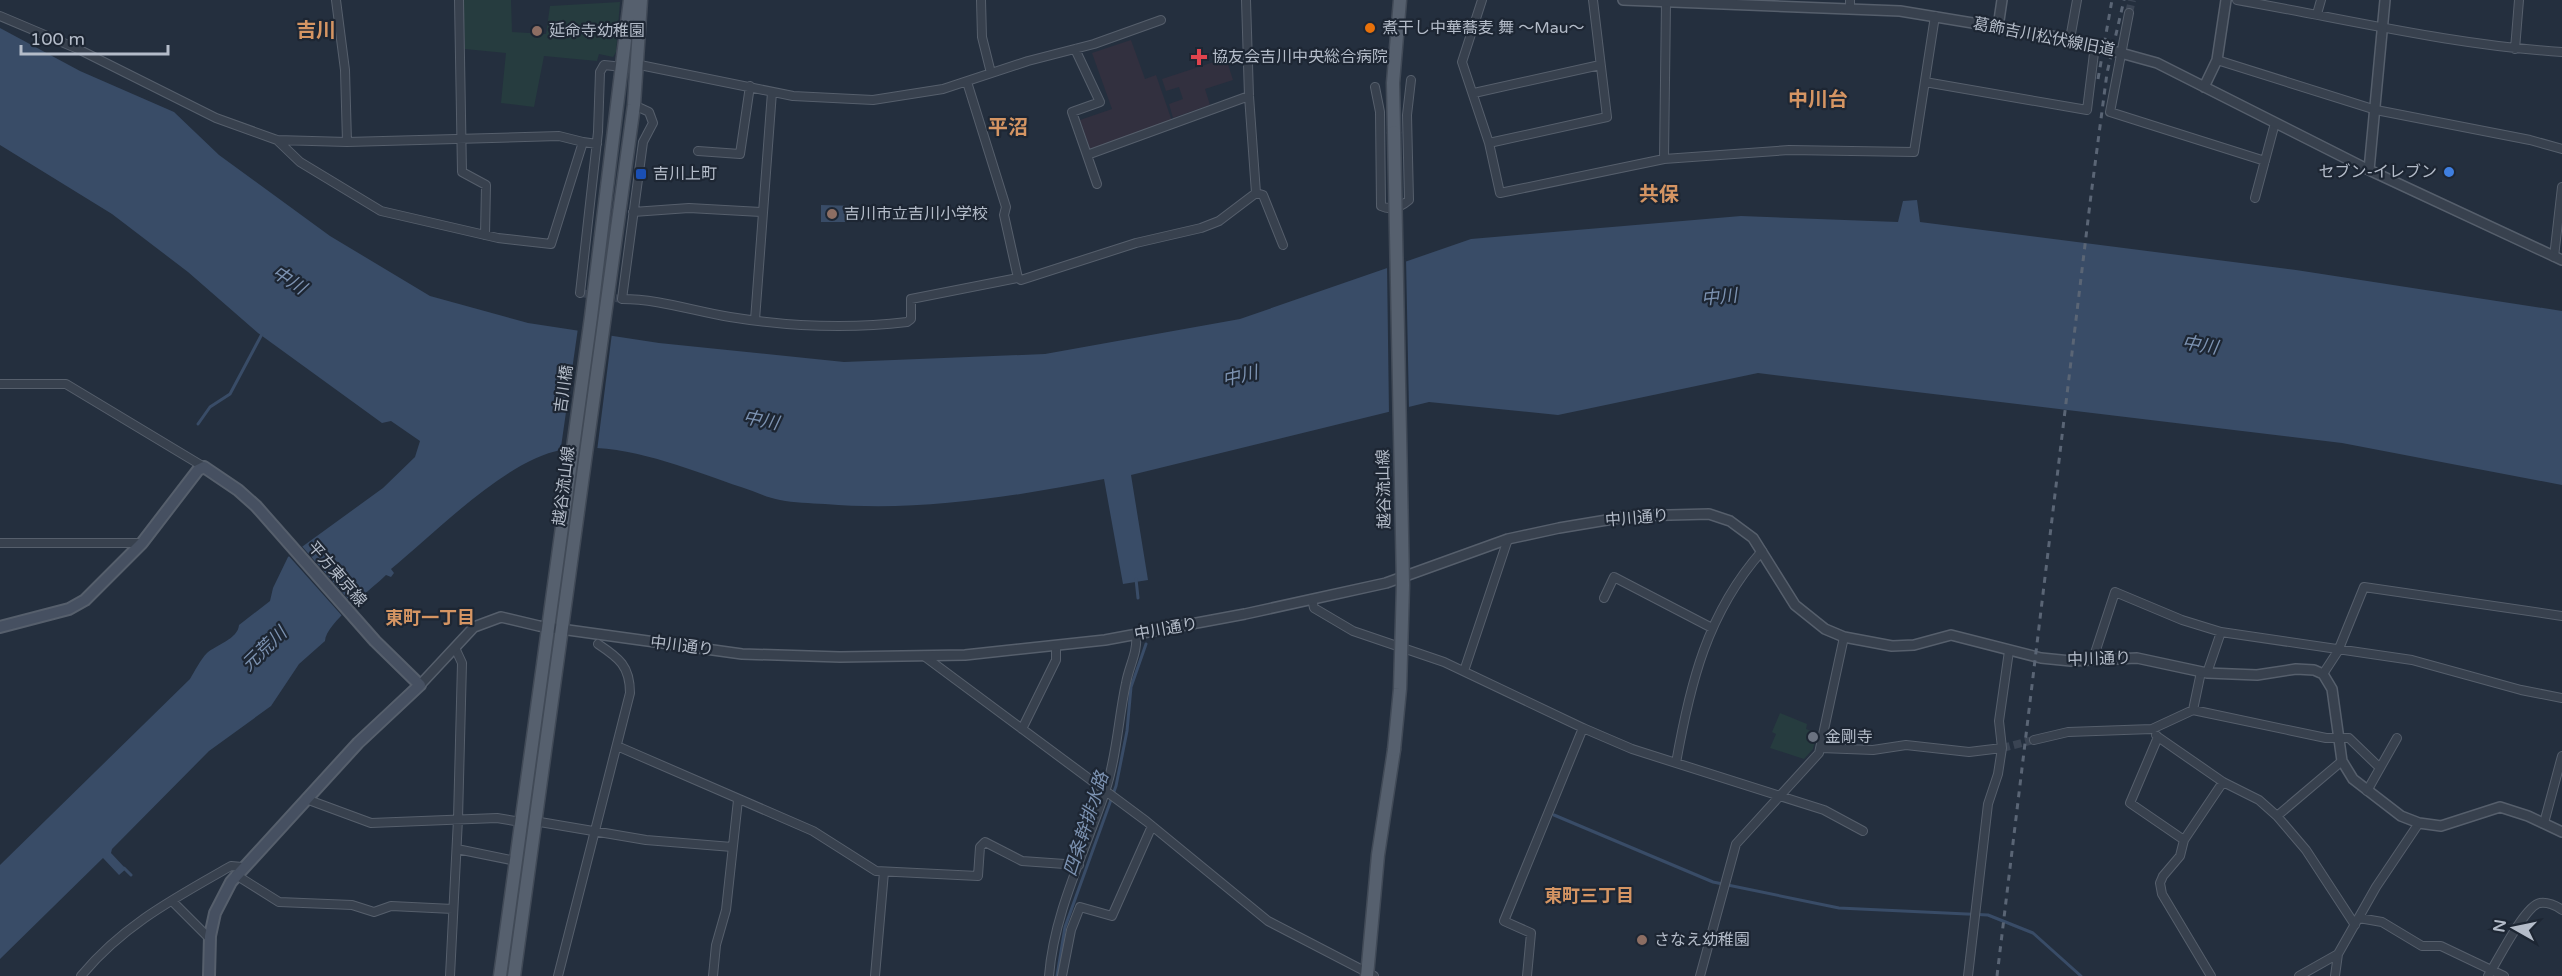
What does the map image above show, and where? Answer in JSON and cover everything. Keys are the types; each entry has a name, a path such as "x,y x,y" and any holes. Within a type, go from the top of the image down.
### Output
{"main road":[{"name":"越谷流山線","path":"597,317 634,105 629,65 630,0"},
{"name":"越谷流山線","path":"500,976 516,861 528,821 565,611 597,317 629,65 641,0"},
{"name":"越谷流山線","path":"1369,975 1377,865 1394,750 1400,690 1402,585 1393,83 1400,0"},
{"name":"吉川橋","path":"550,609 597,317"},
{"name":"平方東京線","path":"204,467 247,497 375,641 420,685"},
{"path":"0,627 80,603 99,588 142,543 198,470 204,467"},
{"name":"越谷流山線","path":"514,976 550,609"},
{"path":"209,976 210,939 220,901 239,871 383,718 420,685"}],"street":[{"path":"336,0 345,70 347,142"},
{"path":"459,0 462,172 486,185 485,235"},
{"path":"981,0 982,37 991,73"},
{"path":"1246,0 1249,96 1256,193"},
{"path":"1482,0 1462,62 1489,143 1500,193 1664,159 1798,150 1914,152 1935,16"},
{"path":"1489,143 1607,117 1593,0"},
{"name":"葛飾吉川松伏線旧道","path":"1623,0 1850,4 2070,39 2120,51 2157,63 2369,170 2558,259"},
{"path":"1998,27 2002,0"},
{"path":"2070,39 2078,0"},
{"path":"2204,87 2217,60 2226,0"},
{"path":"2237,0 2431,38 2515,49 2562,52"},
{"path":"2317,14 2321,0"},
{"path":"2369,170 2385,0"},
{"path":"2515,49 2519,0"},
{"path":"1664,159 1666,2"},
{"path":"2129,14 2110,112 2265,161"},
{"path":"0,16 78,49 216,118 277,140 347,142 559,136 597,144"},
{"path":"580,293 597,144 601,68 607,64 629,65 750,86 772,92 829,100 873,100 927,93 967,82 1161,20"},
{"path":"1925,82 2087,110 2095,45"},
{"path":"1075,49 1100,102 1072,112 1097,184"},
{"path":"2217,60 2237,64 2376,110 2530,140 2562,149"},
{"path":"1474,93 1600,65"},
{"path":"1375,87 1380,112 1381,206 1388,209 1402,206 1410,200 1407,115 1411,80"},
{"path":"967,82 1006,207 1004,215 1018,278"},
{"path":"698,152 740,154 750,86"},
{"path":"755,320 761,212 772,92"},
{"path":"1087,155 1249,96"},
{"path":"634,105 649,111 653,123 643,142 622,299 647,299 755,320 875,326 907,322 911,319 911,299 1018,278 1021,280 1136,243 1201,228 1219,221 1256,193"},
{"path":"2255,198 2275,123"},
{"path":"277,140 300,162 369,206 381,211 485,235 551,244 583,142"},
{"path":"2558,259 2562,187"},
{"path":"1256,193 1263,195 1283,245"},
{"path":"633,212 689,208 761,212"},
{"path":"0,384 66,384 204,467"},
{"name":"中川通り","path":"420,685 456,650 474,627 490,619 505,618 547,627 562,627 642,641 742,654 840,657 924,656 1056,646 1136,635 1312,599 1416,574 1508,539 1631,516 1709,514 1742,528 1762,551 1795,605 1825,629 1844,637 1892,646 1914,645 1951,635 2009,651 2058,660 2137,658 2204,672 2257,675 2296,669 2314,670 2324,674"},
{"path":"1464,671 1508,539"},
{"path":"0,543 142,543"},
{"path":"1676,763 1693,675 1712,627 1738,580 1762,551"},
{"path":"1604,598 1614,577 1712,627"},
{"path":"2562,616 2364,586 2338,651 2324,674 2332,689 2342,761 2353,779 2401,816 2419,823 2448,825 2500,807 2562,832"},
{"path":"2093,659 2115,592 2182,620 2221,632 2338,651 2412,660 2520,690 2562,698"},
{"path":"1312,599 1314,608 1353,632 1464,671 1583,728 1676,763 1824,810 1863,831"},
{"path":"2193,710 2204,672 2221,632"},
{"path":"1049,976 1058,925 1106,790 1119,737 1125,685 1138,648 1136,635"},
{"path":"1700,976 1736,844 1819,753 1844,637"},
{"path":"558,976 630,693 629,674 621,662 598,644"},
{"path":"1022,729 1056,660 1056,646"},
{"path":"450,976 457,849 462,663 456,650"},
{"path":"1968,976 1988,804 1998,774 2002,748 2000,721 2009,651"},
{"path":"924,656 1118,799 1268,921 1369,975"},
{"path":"2034,740 2068,732 2152,729 2193,710 2326,738 2349,738 2380,768"},
{"path":"1527,976 1531,933 1504,921 1583,728"},
{"path":"2152,729 2158,737 2223,782 2259,800 2277,816 2306,850 2357,921"},
{"path":"2158,737 2130,803 2184,840"},
{"path":"2367,791 2397,738"},
{"path":"1821,748 1873,750 1906,745 1969,752 2002,748"},
{"path":"617,746 813,831 876,871 978,876 980,847 985,842 1022,861 1079,865"},
{"path":"2544,823 2562,756"},
{"path":"2277,816 2342,761"},
{"path":"2211,976 2162,894 2160,883 2180,856 2184,840 2223,782"},
{"path":"306,798 371,823 497,818 595,830 646,840 732,847"},
{"path":"713,976 716,945 726,910 738,800"},
{"path":"2335,976 2338,954 2376,887 2419,823"},
{"path":"1062,976 1071,930 1080,907 1112,916 1152,826"},
{"path":"457,849 516,861"},
{"path":"81,976 115,939 172,901 231,866 279,902 352,905 374,912 391,906 453,909"},
{"path":"875,976 884,872"},
{"path":"172,901 210,939"},
{"path":"2490,973 2516,929 2534,906 2539,903 2556,905 2562,910"},
{"path":"2357,921 2382,922 2422,946 2441,946 2490,973 2504,976"},
{"path":"2299,976 2338,954"}],"shaded area":[{"path":"1131,40 1145,79 1156,75 1172,121 1090,149 1080,120 1112,109 1092,53"},
{"path":"1226,58 1233,80 1205,89 1210,105 1173,118 1169,104 1183,99 1179,87 1166,91 1162,79"}],"green space":[{"path":"463,0 511,0 512,32 546,34 550,6 620,2 616,52 613,57 599,54 597,61 544,56 534,107 501,103 506,53 465,49"},
{"path":"1780,713 1807,724 1806,729 1817,733 1813,749 1804,759 1770,748 1776,734 1772,732"}],"water":[{"path":"0,28 80,71 174,112 219,155 330,236 430,296 528,323 659,343 844,362 1045,354 1240,319 1471,239 1741,216 1898,222 1903,201 1917,200 1920,222 2296,270 2562,311 2562,485 2342,443 1758,373 1558,415 1429,402 1131,475 1148,580 1123,584 1104,479 1035,492 965,501 860,506 775,499 676,464 629,452 583,448 561,450 517,468 495,483 391,569 394,573 391,577 386,575 333,625 325,641 299,664 271,706 209,751 112,849 111,853 126,869 119,875 103,858 0,959 0,865 190,679 207,653 231,638 239,625 270,601 273,588 288,557 383,488 415,457 420,441 391,421 382,423 258,333 188,272 112,214 0,145"},
{"path":"821,205 857,206 857,222 821,222"}],"pier":[{"path":"1406,258 1409,410 1389,415 1387,265"},
{"path":"578,328 612,333 597,451 560,454"},
{"path":"300,544 356,608 344,618 287,554"}],"waterway":[{"path":"198,424 210,407 230,394 262,334"},
{"name":"四条幹排水路","path":"1136,579 1138,598"},
{"name":"四条幹排水路","path":"1057,976 1065,927 1116,786 1127,731 1131,687 1146,644"},
{"path":"1554,815 1713,882 1839,908 1988,915 2033,933 2081,976"},
{"path":"124,868 131,875"}],"tunnel":[{"path":"2129,13 2132,0"},
{"path":"580,293 622,299"},
{"path":"2002,748 2034,740"}],"railway":[{"path":"2098,79 2112,0"},
{"path":"1997,976 2091,195 2107,73 2124,0"}],"place":[{"name":"煮干し中華蕎麦 舞 〜Mau〜","path":"1370,28"},
{"name":"延命寺幼稚園","path":"537,31"},
{"name":"協友会吉川中央総合病院","path":"1199,57"},
{"name":"セブン-イレブン","path":"2449,172"},
{"name":"吉川上町","path":"641,174"},
{"name":"吉川市立吉川小学校","path":"832,214"},
{"name":"金剛寺","path":"1813,737"},
{"name":"さなえ幼稚園","path":"1642,940"}],"district":[{"name":"吉川","path":"316,31"},
{"name":"中川台","path":"1818,100"},
{"name":"平沼","path":"1008,128"},
{"name":"共保","path":"1659,195"},
{"name":"東町一丁目","path":"430,618"},
{"name":"東町三丁目","path":"1589,896"}],"water label":[{"name":"中川","path":"289,280"},
{"name":"中川","path":"1719,297"},
{"name":"中川","path":"2200,345"},
{"name":"中川","path":"1240,376"},
{"name":"中川","path":"761,420"},
{"name":"元荒川","path":"264,649"}]}
